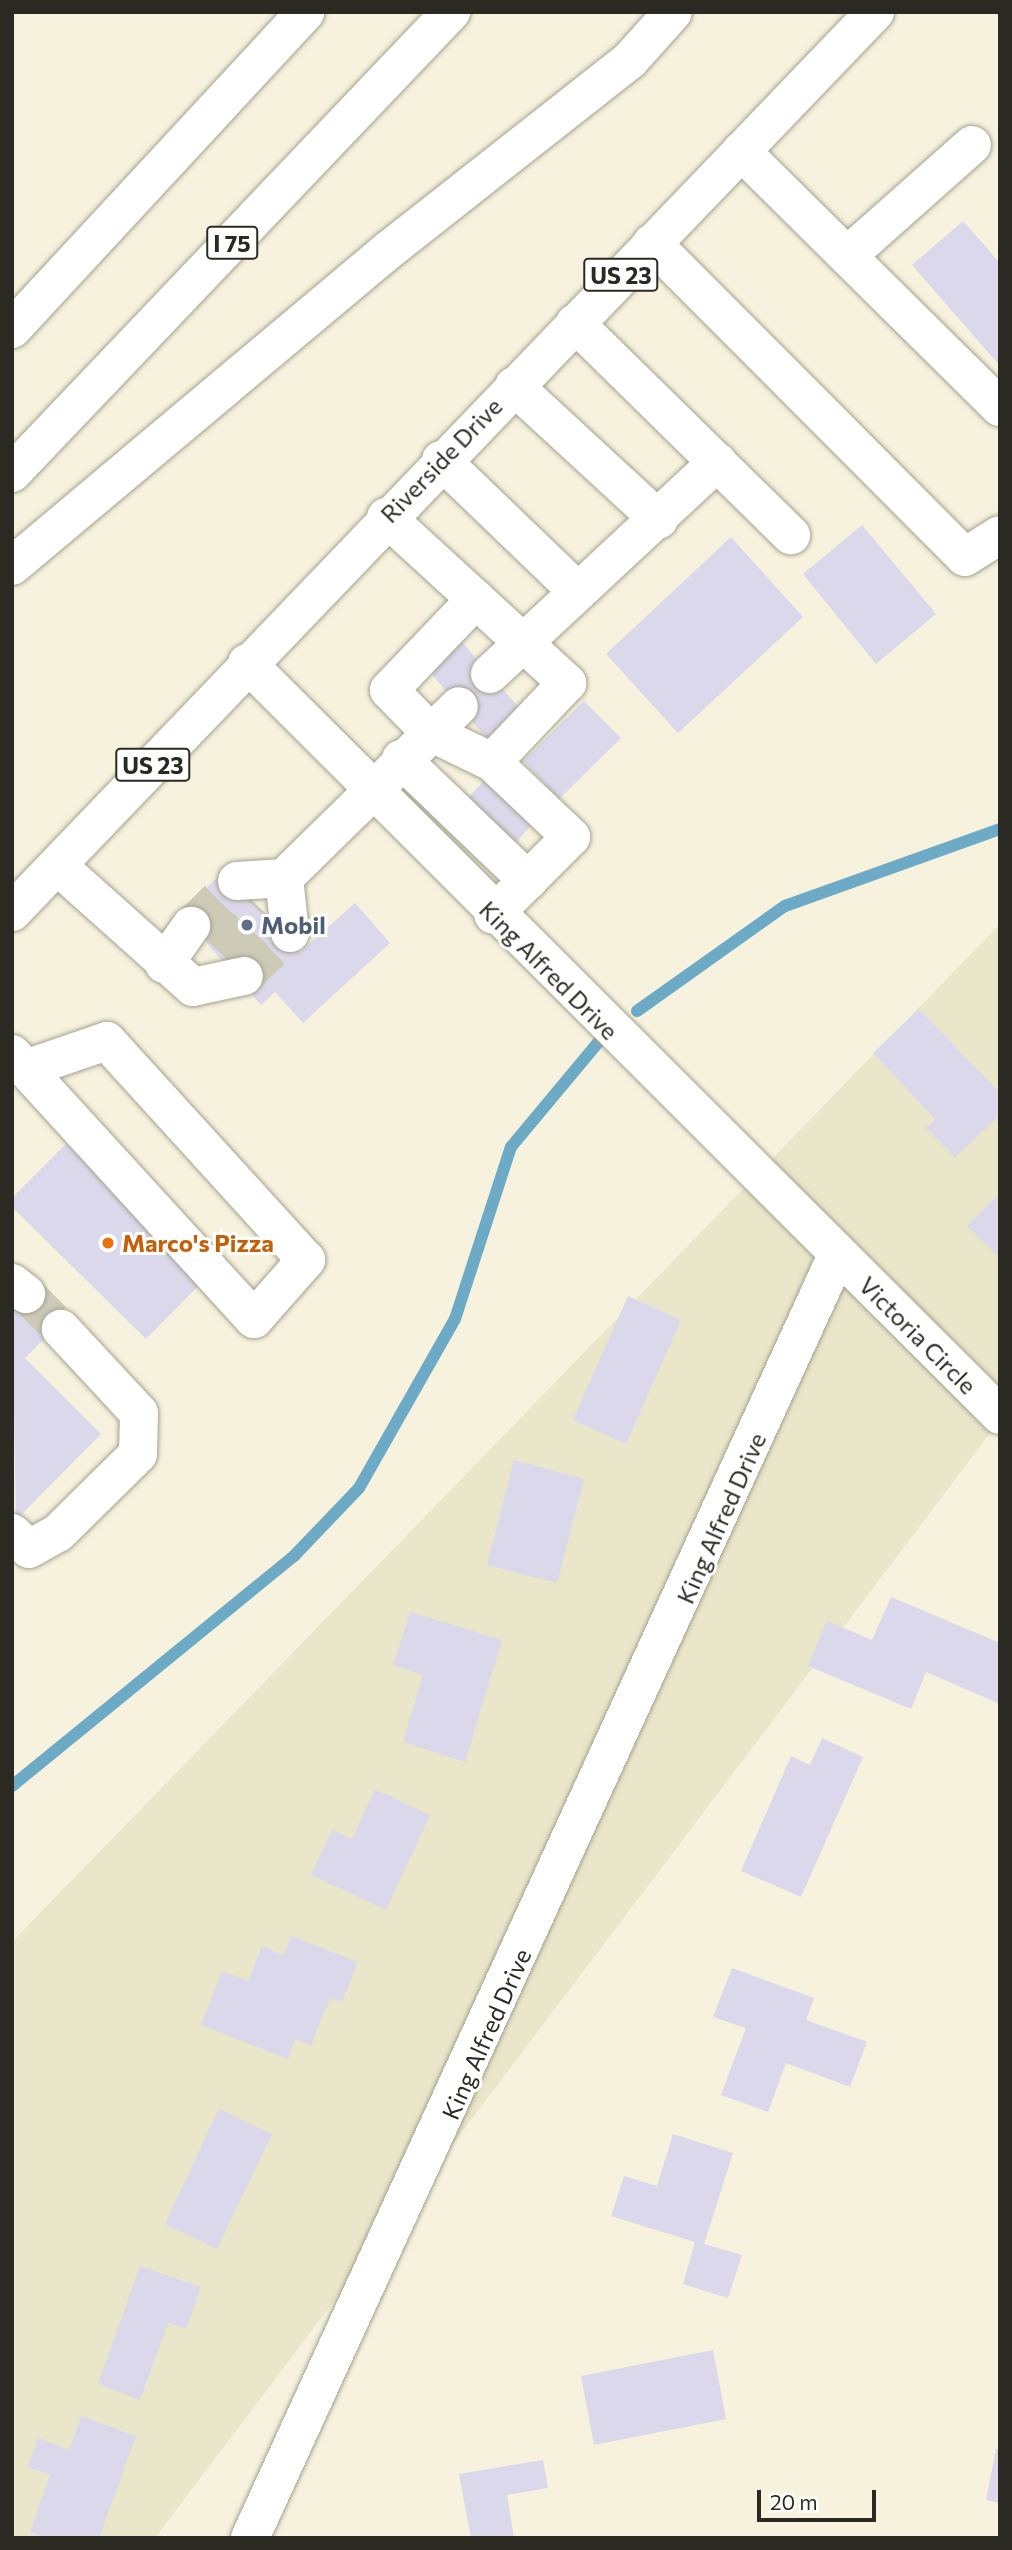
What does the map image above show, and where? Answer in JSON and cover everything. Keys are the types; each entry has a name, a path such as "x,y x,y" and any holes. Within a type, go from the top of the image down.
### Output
{"main road":[{"path":"12,329 306,12"},
{"name":"I 75","path":"12,473 451,12"},
{"path":"12,566 390,249 630,60 673,12"},
{"name":"Riverside Drive","path":"13,909 59,867 247,663 440,460 875,12"},
{"path":"847,256 972,145"},
{"path":"741,151 1000,407"},
{"path":"652,243 965,556 1000,535"},
{"path":"575,323 792,535"},
{"path":"514,386 659,520"},
{"path":"440,460 578,592"},
{"path":"490,674 659,520 716,462"},
{"path":"386,517 567,683 492,762"},
{"path":"476,599 389,690 430,732 492,762 571,837 493,915"},
{"name":"King Alfred Drive","path":"247,663 493,915 837,1255 250,2538"},
{"path":"248,895 284,878 370,789 459,706"},
{"path":"401,759 528,881"},
{"path":"59,867 178,976"},
{"path":"284,878 290,933"},
{"path":"178,976 191,926"},
{"path":"178,976 231,964"},
{"path":"107,1041 306,1260 254,1319 20,1061 107,1041"},
{"name":"Victoria Circle","path":"837,1255 1000,1415"},
{"path":"18,1545 58,1533 138,1454 139,1413 61,1329"}],"shaded area":[{"path":"1000,924 1000,1420 155,2538 12,2538 12,1942"}],"building":[{"path":"963,221 1000,263 1000,366 912,265"},
{"path":"862,525 936,614 876,664 803,574"},
{"path":"731,537 803,617 678,733 606,654"},
{"path":"462,642 528,718 494,747 429,671"},
{"path":"584,701 621,738 559,799 523,761"},
{"path":"488,776 536,820 508,851 460,807"},
{"path":"226,870 299,953 355,903 390,943 303,1023 275,992 261,1005 179,912"},
{"path":"919,1009 1000,1093 1000,1115 955,1157 926,1128 935,1119 873,1053"},
{"name":"Marco's Pizza","path":"66,1144 205,1279 146,1339 12,1207 12,1198"},
{"path":"1000,1193 1000,1258 967,1226"},
{"path":"628,1296 681,1320 626,1444 573,1420"},
{"path":"28,1297 57,1326 25,1358 101,1434 16,1520 12,1313"},
{"path":"514,1460 584,1479 557,1583 487,1565"},
{"path":"891,1597 1000,1643 1000,1704 926,1672 911,1709 808,1666 827,1621 872,1640"},
{"path":"410,1612 502,1640 465,1762 403,1742 423,1675 393,1665"},
{"path":"822,1738 863,1757 801,1897 741,1871 791,1756 810,1765"},
{"path":"375,1789 430,1815 386,1910 311,1875 332,1830 352,1839"},
{"path":"291,1936 358,1962 342,2002 330,1998 311,2046 295,2039 288,2059 201,2025 222,1971 248,1981 262,1946 284,1955"},
{"path":"732,1968 814,1998 806,2020 867,2042 850,2087 786,2063 768,2112 721,2095 746,2028 713,2017"},
{"path":"219,2109 272,2134 217,2249 165,2224"},
{"path":"673,2134 733,2153 704,2244 742,2255 728,2298 683,2284 695,2242 611,2216 624,2176 657,2186"},
{"path":"140,2266 201,2287 186,2329 168,2323 140,2400 98,2384"},
{"path":"713,2350 726,2419 594,2445 581,2376"},
{"path":"81,2416 136,2436 99,2538 46,2538 30,2532 50,2475 28,2467 38,2438 69,2450"},
{"path":"996,2449 1000,2450 1000,2503 986,2500"},
{"path":"543,2460 548,2488 507,2495 514,2538 471,2538 459,2474"}],"waterway":[{"path":"637,1011 785,906 1000,829"},
{"path":"12,1786 294,1556 359,1488 455,1319 511,1147 606,1033"}],"tunnel":[{"path":"191,926 237,881"},
{"path":"219,952 260,908"},
{"path":"244,976 290,933"},
{"path":"26,1294 61,1329"}],"place":[{"name":"Mobil","path":"247,925"},
{"name":"Marco's Pizza","path":"108,1243"}]}
